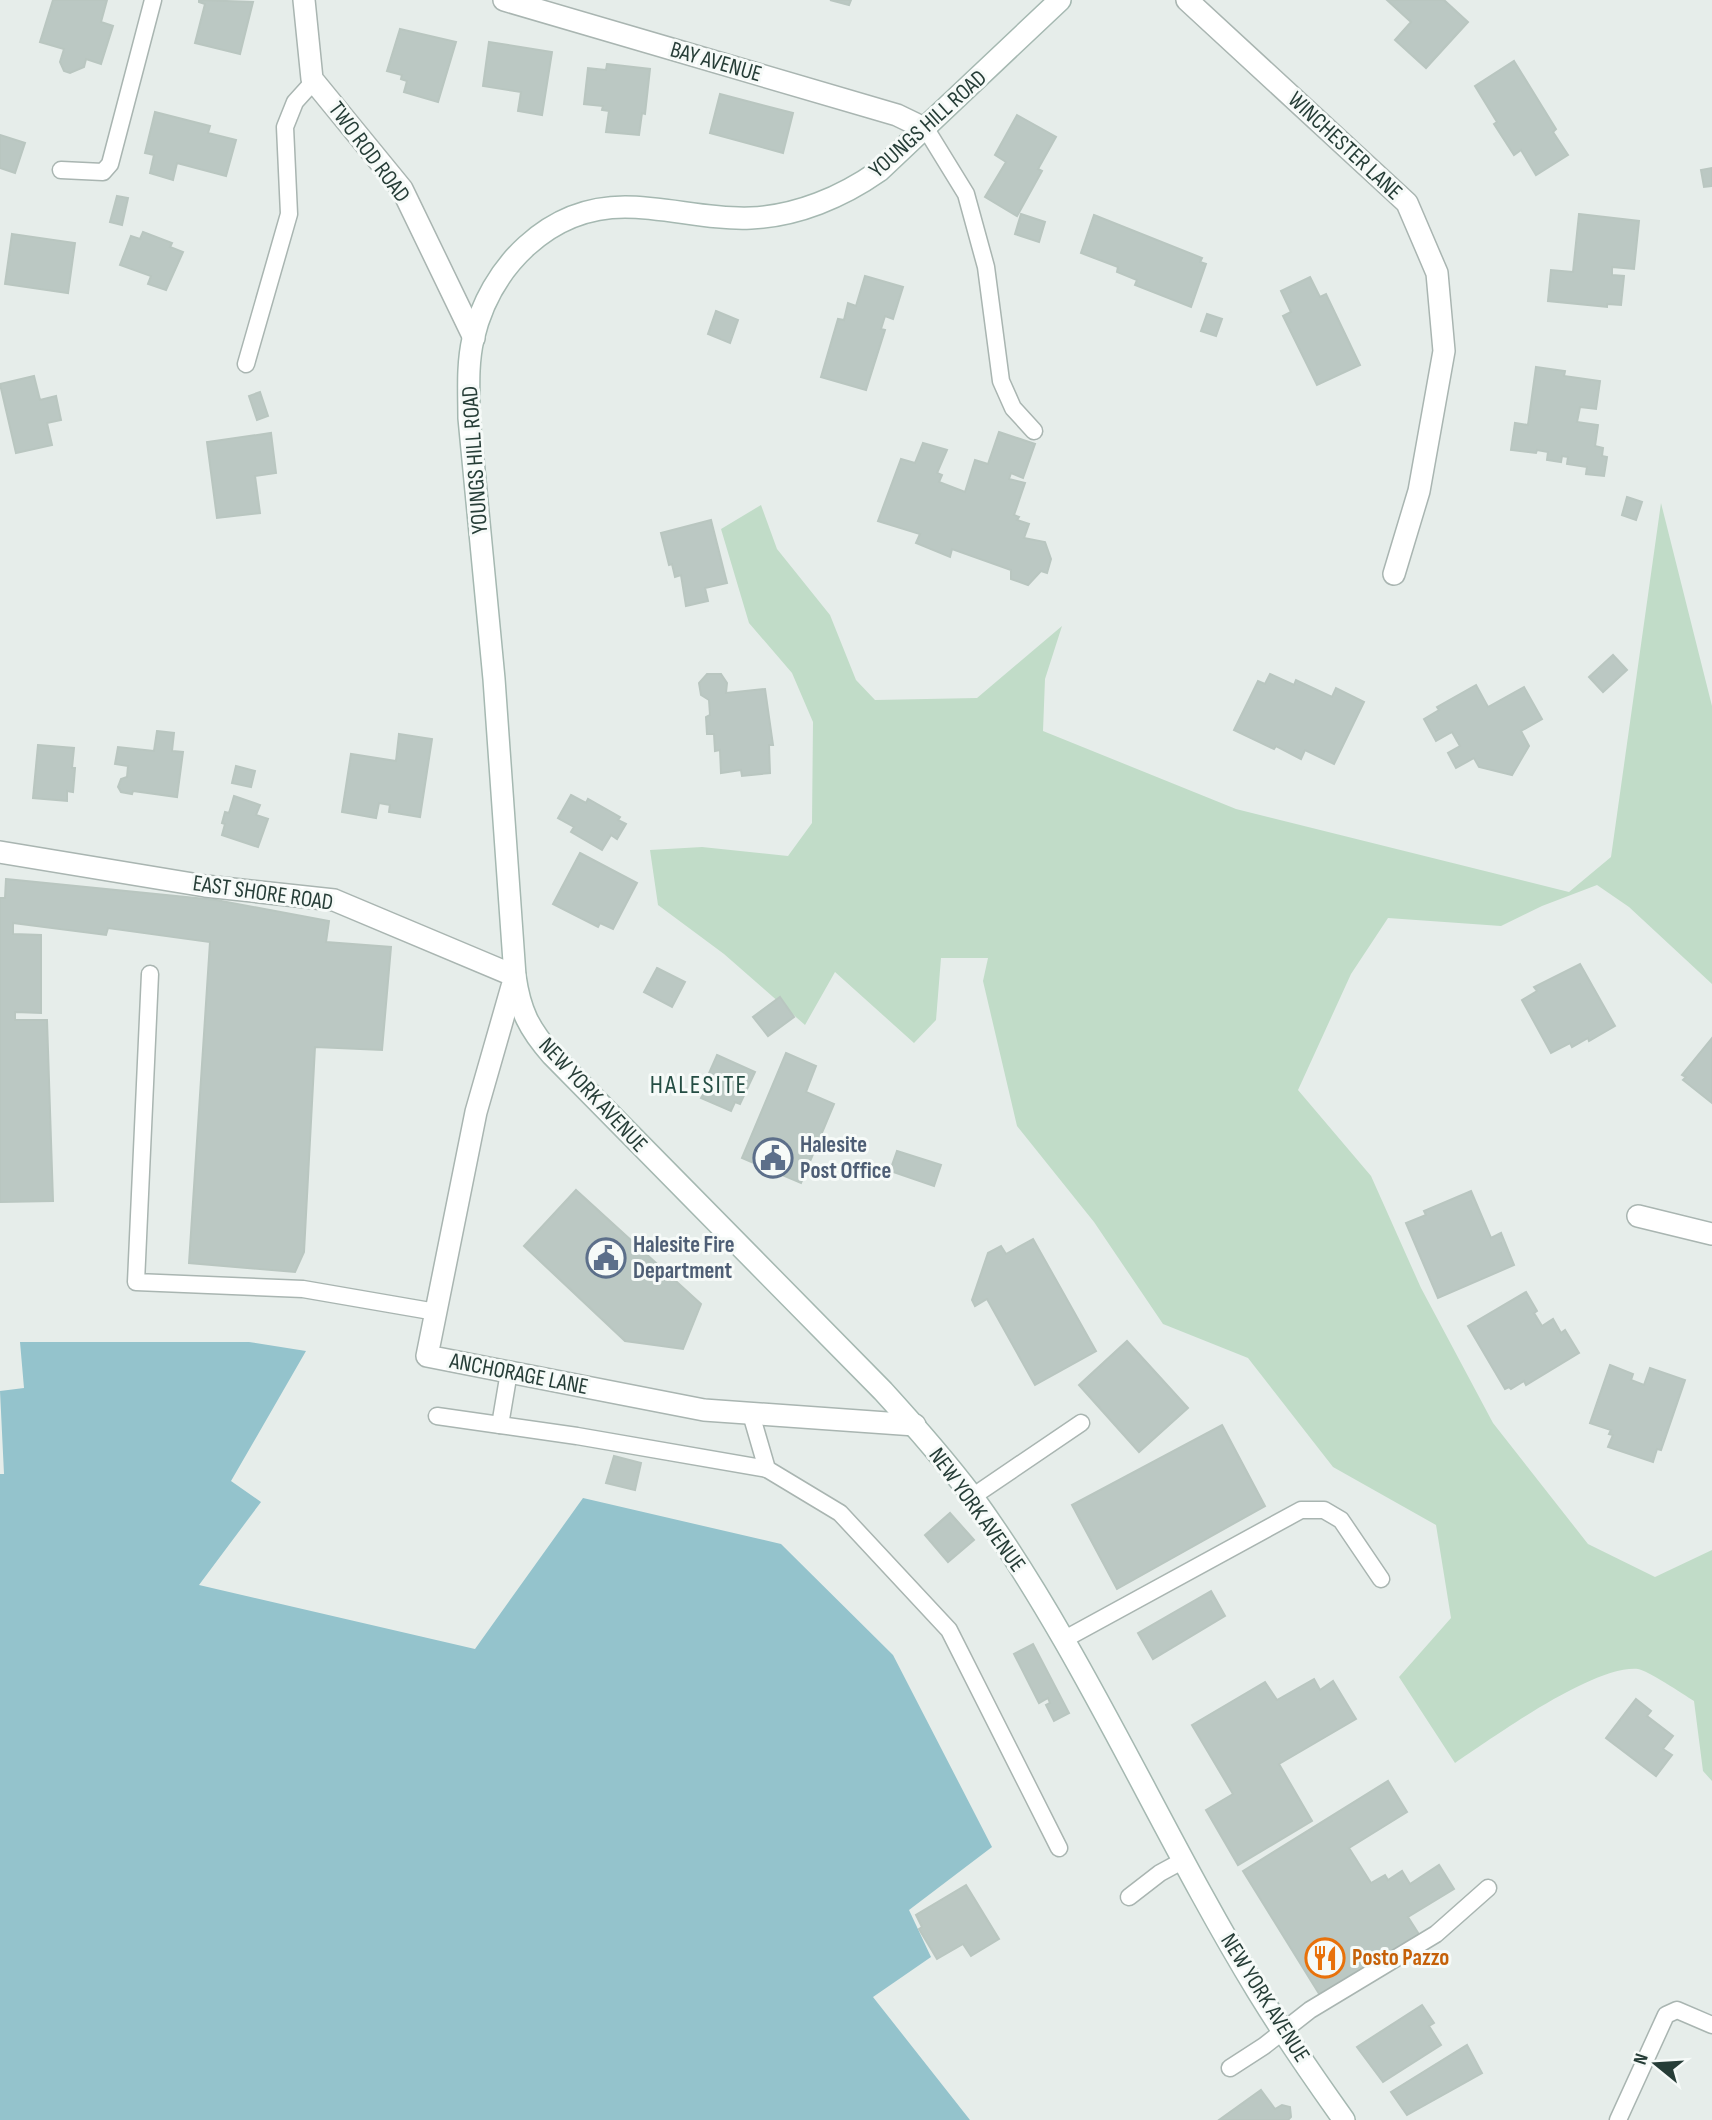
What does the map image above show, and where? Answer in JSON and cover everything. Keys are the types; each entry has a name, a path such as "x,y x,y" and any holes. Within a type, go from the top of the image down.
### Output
{"street":[{"name":"TWO ROD ROAD","path":"304,0 313,80 402,189 474,338"},
{"name":"BAY AVENUE","path":"504,0 897,115 926,129"},
{"name":"YOUNGS HILL ROAD","path":"514,976 494,679 469,418 468,375 474,338 487,302 508,267 533,238 566,218 585,212 623,207 754,218 827,200 863,182 926,129 1060,0"},
{"name":"WINCHESTER LANE","path":"1187,0 1407,203 1437,273 1444,351 1419,491 1394,574"},
{"name":"EAST SHORE ROAD","path":"0,852 205,886 334,900 514,976"},
{"name":"ANCHORAGE LANE","path":"514,976 477,1112 427,1356 704,1410 915,1425"},
{"name":"NEW YORK AVENUE","path":"514,976 522,1011 552,1055 915,1425 972,1497 1023,1572 1063,1640 1282,2031 1344,2120"},
{"path":"1638,1216 1712,1234"}],"lane":[{"path":"61,170 103,172 110,164 153,0"},
{"path":"246,364 289,214 285,127 295,102 313,80"},
{"path":"926,129 966,194 986,267 1001,382 1013,408 1034,431"},
{"path":"150,974 136,1282 303,1289 436,1312"},
{"path":"500,1425 509,1372"},
{"path":"751,1414 767,1469"},
{"path":"437,1416 577,1436 767,1469 840,1513 949,1630 1059,1848"},
{"path":"972,1497 1081,1423"},
{"path":"1063,1640 1301,1510 1324,1510 1341,1520 1381,1578"},
{"path":"1129,1897 1160,1872 1184,1860"},
{"path":"1230,2068 1265,2046 1310,2010 1436,1934 1488,1888"},
{"path":"1618,2120 1666,2015 1677,2010 1712,2025"}],"green space":[{"path":"1661,503 1712,706 1712,984 1629,907 1597,885 1542,906 1501,926 1388,918 1351,974 1298,1090 1371,1176 1421,1288 1493,1423 1588,1544 1655,1577 1712,1550 1712,1781 1703,1771 1694,1701 1638,1669 1596,1678 1571,1690 1455,1763 1399,1677 1451,1618 1436,1525 1333,1467 1248,1358 1163,1324 1094,1222 1017,1126 983,981 988,958 941,958 936,1020 914,1043 835,972 805,1025 724,954 658,905 650,850 702,847 788,856 812,823 813,722 792,673 749,623 721,529 761,505 777,549 830,615 856,680 875,700 977,698 1062,626 1045,679 1043,731 1236,809 1569,892 1611,857"}],"water":[{"path":"20,1342 249,1342 306,1351 231,1481 261,1502 199,1585 475,1649 583,1498 781,1544 893,1655 992,1847 909,1910 931,1957 873,1997 970,2120 0,2120 0,1474 4,1474 0,1391 24,1388"}],"building":[{"path":"53,0 107,0 101,22 113,26 101,64 86,59 84,67 70,73 64,71 60,62 64,49 40,42"},
{"path":"199,0 253,2 240,54 195,43 205,4"},
{"path":"830,0 851,0 849,5"},
{"path":"1387,0 1444,0 1468,22 1426,68 1395,40 1411,22"},
{"path":"400,29 456,42 438,102 404,92 407,81 401,79 402,75 387,71"},
{"path":"489,42 552,52 542,115 518,111 521,92 483,86"},
{"path":"1514,61 1556,129 1553,132 1568,155 1536,175 1521,150 1514,155 1494,124 1497,122 1475,86"},
{"path":"607,64 650,69 645,114 642,113 639,135 606,132 609,111 602,110 603,106 584,104 588,68 606,70"},
{"path":"720,94 793,113 783,153 710,133"},
{"path":"155,112 210,126 208,133 236,140 226,176 177,163 173,180 150,173 154,155 145,153"},
{"path":"1017,115 1056,137 1038,169 1042,171 1017,216 985,197 1006,162 995,155"},
{"path":"0,135 25,143 15,173 0,168"},
{"path":"1712,168 1712,186 1704,187 1701,170"},
{"path":"117,196 128,198 122,225 110,222"},
{"path":"1021,214 1045,222 1039,242 1015,234"},
{"path":"1579,214 1639,221 1634,269 1612,267 1612,275 1624,276 1621,305 1607,304 1607,307 1548,301 1551,270 1573,272"},
{"path":"1094,215 1202,258 1200,262 1206,264 1191,307 1135,285 1137,280 1117,272 1118,267 1081,253"},
{"path":"143,232 172,243 170,247 183,252 166,290 148,284 151,276 120,265 131,236 140,239"},
{"path":"12,234 75,243 68,293 5,284"},
{"path":"865,276 903,287 893,319 885,316 881,329 885,330 866,390 821,377 838,319 844,320 848,303 856,306"},
{"path":"1310,277 1320,297 1326,294 1360,365 1317,385 1283,316 1291,312 1281,291"},
{"path":"716,311 738,320 730,343 708,334"},
{"path":"1207,314 1222,319 1216,336 1201,331"},
{"path":"1536,367 1565,371 1564,376 1600,381 1596,409 1580,407 1577,422 1598,425 1595,446 1603,448 1602,456 1607,457 1604,476 1586,474 1587,467 1567,464 1568,457 1562,456 1561,462 1547,460 1548,452 1511,450 1515,423 1528,425"},
{"path":"34,376 40,400 56,396 61,420 47,423 52,445 16,453 0,384"},
{"path":"260,392 268,416 257,420 249,396"},
{"path":"999,432 1035,444 1023,478 1011,473 1009,479 1025,483 1014,515 1019,517 1017,520 1029,524 1024,538 1045,542 1051,559 1047,573 1041,571 1028,585 1011,579 1011,570 952,549 950,557 916,543 920,534 878,521 901,459 915,463 923,443 947,450 937,473 942,475 939,482 965,492 975,460 988,464"},
{"path":"271,433 276,473 255,476 260,513 217,518 207,442"},
{"path":"1627,497 1642,502 1636,520 1622,515"},
{"path":"711,520 727,583 705,588 708,601 686,606 681,575 675,577 672,564 669,565 661,533"},
{"path":"1613,655 1627,670 1603,692 1589,677"},
{"path":"707,674 721,674 727,683 726,693 765,689 773,745 769,745 770,773 742,776 741,770 721,773 720,750 715,751 714,734 707,734 709,700 701,695 699,683"},
{"path":"1270,674 1294,685 1296,680 1332,697 1336,688 1364,702 1334,764 1305,750 1301,759 1234,730 1258,681 1265,684"},
{"path":"1476,685 1488,707 1524,687 1542,719 1521,731 1529,746 1512,775 1479,767 1474,758 1456,768 1448,753 1460,746 1452,732 1436,741 1424,719 1439,710 1437,707"},
{"path":"157,731 174,733 172,751 183,752 177,797 121,792 118,787 121,779 127,777 128,766 115,764 118,747 154,751"},
{"path":"399,734 432,739 420,817 389,812 390,805 379,803 376,818 342,812 351,754 396,761"},
{"path":"38,745 74,748 73,792 67,791 67,801 33,798"},
{"path":"236,766 255,771 251,787 232,783"},
{"path":"571,795 586,803 588,799 620,817 618,820 626,824 617,839 611,835 602,850 571,832 574,827 558,818"},
{"path":"234,796 260,805 256,815 268,819 258,847 222,835 225,812 229,813"},
{"path":"580,853 637,883 613,929 600,923 598,927 553,904"},
{"path":"6,879 216,900 329,921 326,942 391,947 382,1050 315,1047 304,1252 295,1272 189,1263 210,942 108,928 106,935 13,923 13,934 41,935 41,1013 15,1012 15,1020 47,1020 53,1201 0,1202 0,898 5,898"},
{"path":"1580,964 1615,1026 1589,1041 1588,1038 1572,1047 1570,1043 1551,1053 1522,1000 1537,991 1534,987"},
{"path":"657,968 685,982 672,1007 644,992"},
{"path":"780,997 794,1017 768,1036 753,1017"},
{"path":"1712,1038 1712,1103 1683,1080 1686,1077 1682,1075"},
{"path":"786,1053 816,1066 806,1092 834,1104 801,1183 742,1158"},
{"path":"717,1055 755,1072 740,1104 735,1102 731,1111 701,1098"},
{"path":"897,1151 941,1165 934,1186 890,1171"},
{"path":"576,1190 701,1304 683,1349 625,1341 524,1246"},
{"path":"1471,1191 1491,1238 1501,1233 1514,1265 1438,1298 1406,1223 1426,1215 1424,1211"},
{"path":"1033,1239 1096,1351 1035,1385 987,1299 975,1306 972,1300 988,1253 1001,1246 1006,1254"},
{"path":"1526,1292 1542,1326 1553,1319 1561,1333 1565,1330 1579,1353 1526,1385 1524,1381 1511,1389 1505,1389 1468,1326"},
{"path":"1127,1341 1188,1408 1139,1452 1079,1385"},
{"path":"1610,1365 1633,1374 1631,1380 1644,1385 1650,1368 1685,1380 1661,1450 1657,1449 1653,1462 1608,1447 1613,1435 1609,1434 1611,1430 1590,1423"},
{"path":"1222,1425 1265,1506 1117,1589 1072,1505"},
{"path":"614,1456 641,1463 635,1490 606,1483"},
{"path":"950,1513 974,1540 948,1562 925,1535"},
{"path":"1211,1591 1225,1616 1153,1659 1138,1633"},
{"path":"1033,1644 1069,1713 1054,1721 1046,1705 1050,1703 1048,1698 1039,1703 1014,1654"},
{"path":"1314,1679 1320,1690 1333,1681 1356,1719 1279,1764 1312,1821 1238,1865 1206,1810 1233,1794 1192,1725 1265,1682 1277,1700"},
{"path":"1636,1699 1651,1711 1647,1716 1673,1736 1663,1749 1672,1755 1656,1776 1606,1738"},
{"path":"1388,1781 1407,1812 1349,1848 1371,1883 1385,1875 1388,1880 1402,1871 1410,1884 1439,1865 1454,1889 1408,1917 1420,1936 1321,1997 1243,1871"},
{"path":"966,1885 999,1939 971,1956 963,1944 937,1959 919,1929 922,1927 916,1915"},
{"path":"1422,2005 1434,2023 1429,2026 1441,2045 1383,2082 1357,2047"},
{"path":"1467,2045 1482,2073 1407,2115 1391,2092"},
{"path":"1261,2090 1275,2109 1282,2105 1290,2107 1291,2117 1288,2120 1219,2120"}],"place":[{"name":"Halesite Post Office","path":"773,1158"},
{"name":"Halesite Fire Department","path":"606,1258"},
{"name":"Posto Pazzo","path":"1325,1958"}],"district":[{"name":"HALESITE","path":"699,1085"}]}
